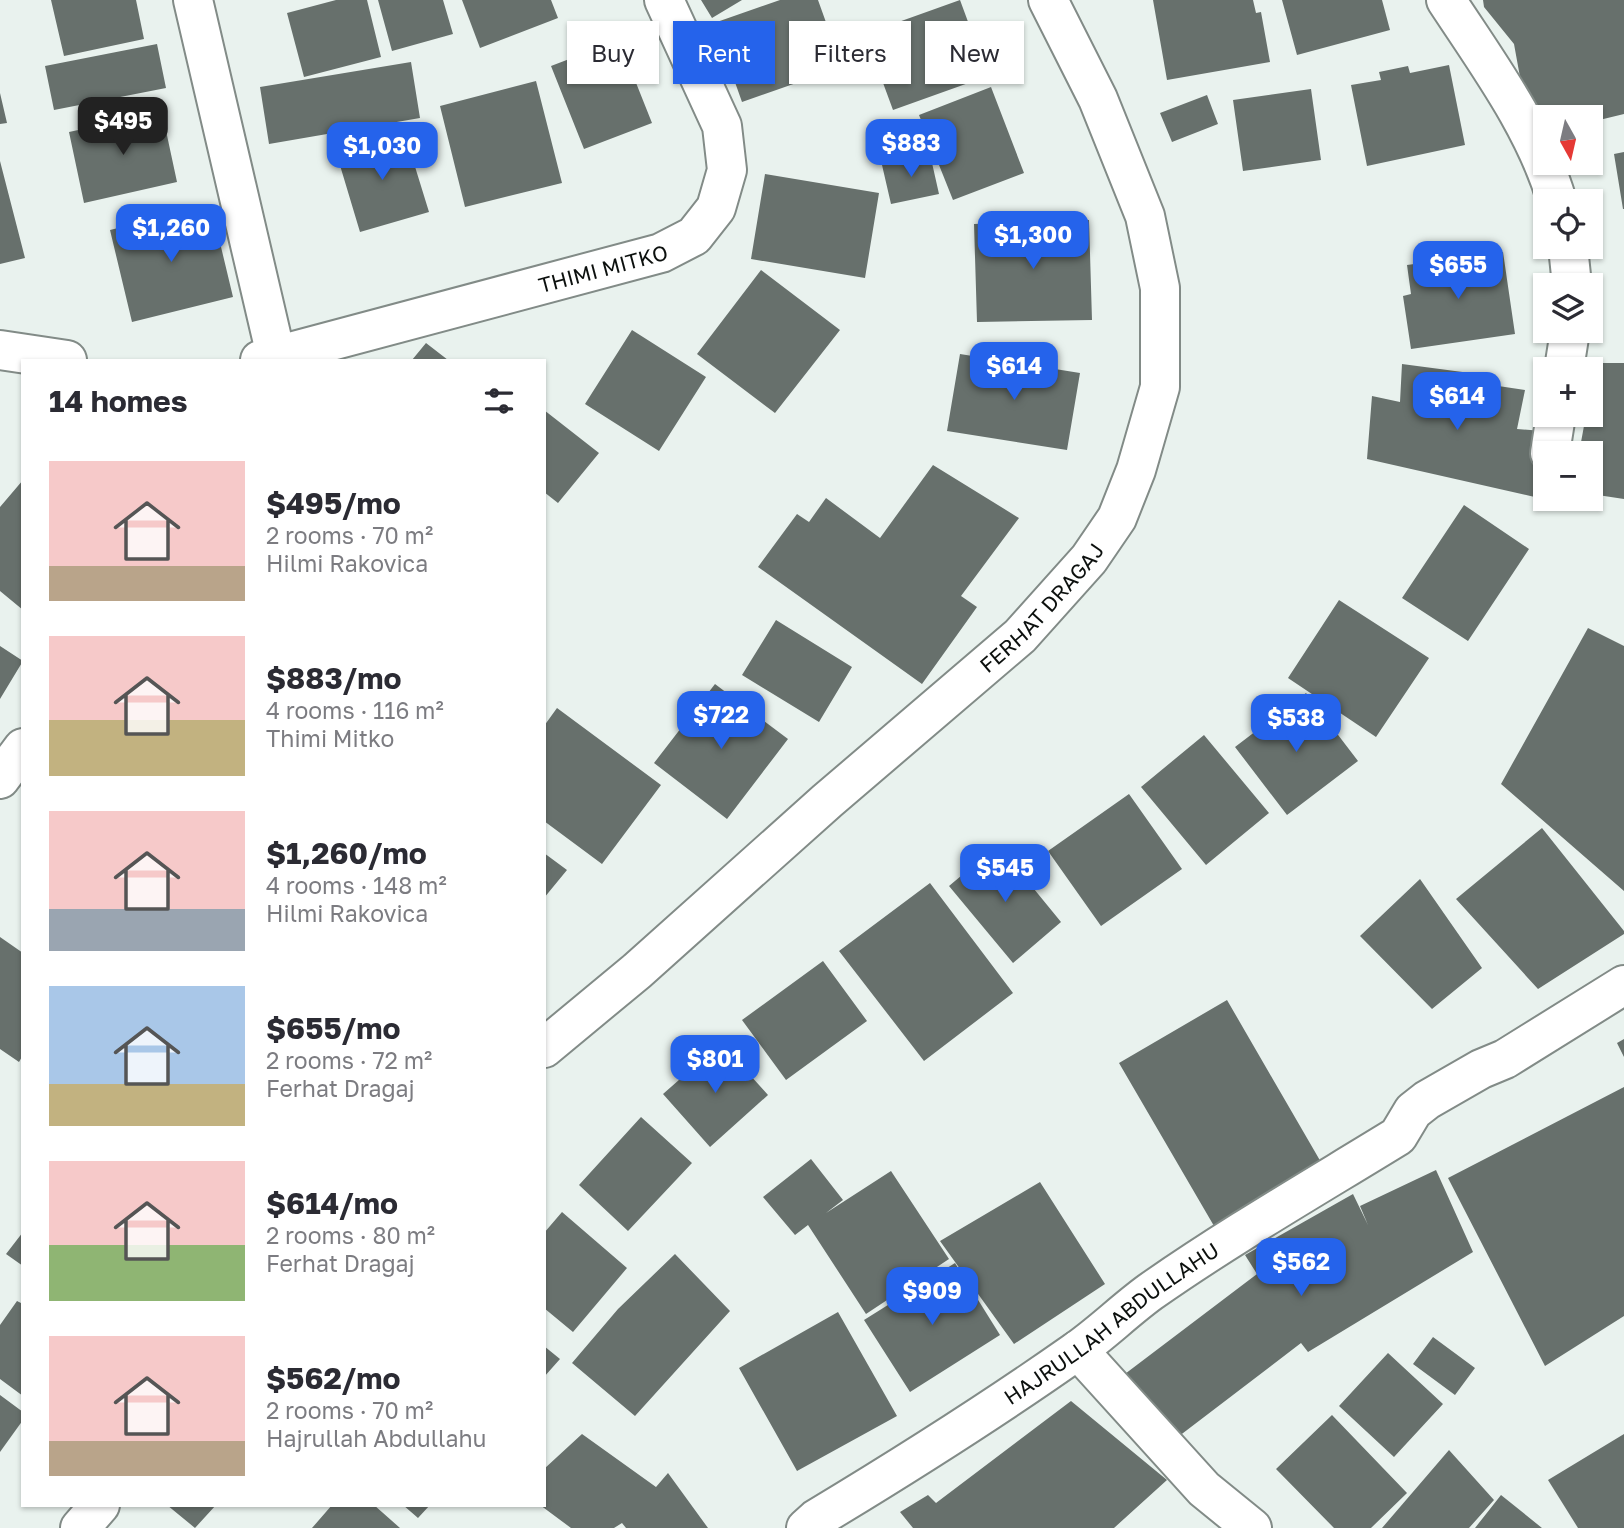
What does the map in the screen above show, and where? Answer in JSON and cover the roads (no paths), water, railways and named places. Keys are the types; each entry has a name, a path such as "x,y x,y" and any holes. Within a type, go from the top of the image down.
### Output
{"street":[{"path":"193,0 271,359"},
{"name":"THIMI MITKO","path":"271,359 661,253 694,236 716,208 727,170 722,126 664,0"},
{"name":"FERHAT DRAGAJ","path":"546,1046 637,971 827,801 1020,636 1089,559 1117,518 1136,470 1160,387 1160,288 1145,216 1098,99 1048,0"},
{"path":"1446,0 1517,108 1553,189"},
{"path":"0,350 60,359"},
{"path":"0,779 21,751"},
{"name":"HAJRULLAH ABDULLAHU","path":"806,1528 816,1519 941,1443 1078,1350 1148,1294 1202,1258 1398,1136 1413,1111 1427,1100 1481,1069 1505,1059 1624,985"},
{"path":"1078,1350 1204,1489 1252,1528"},
{"path":"80,1528 98,1507"}]}
